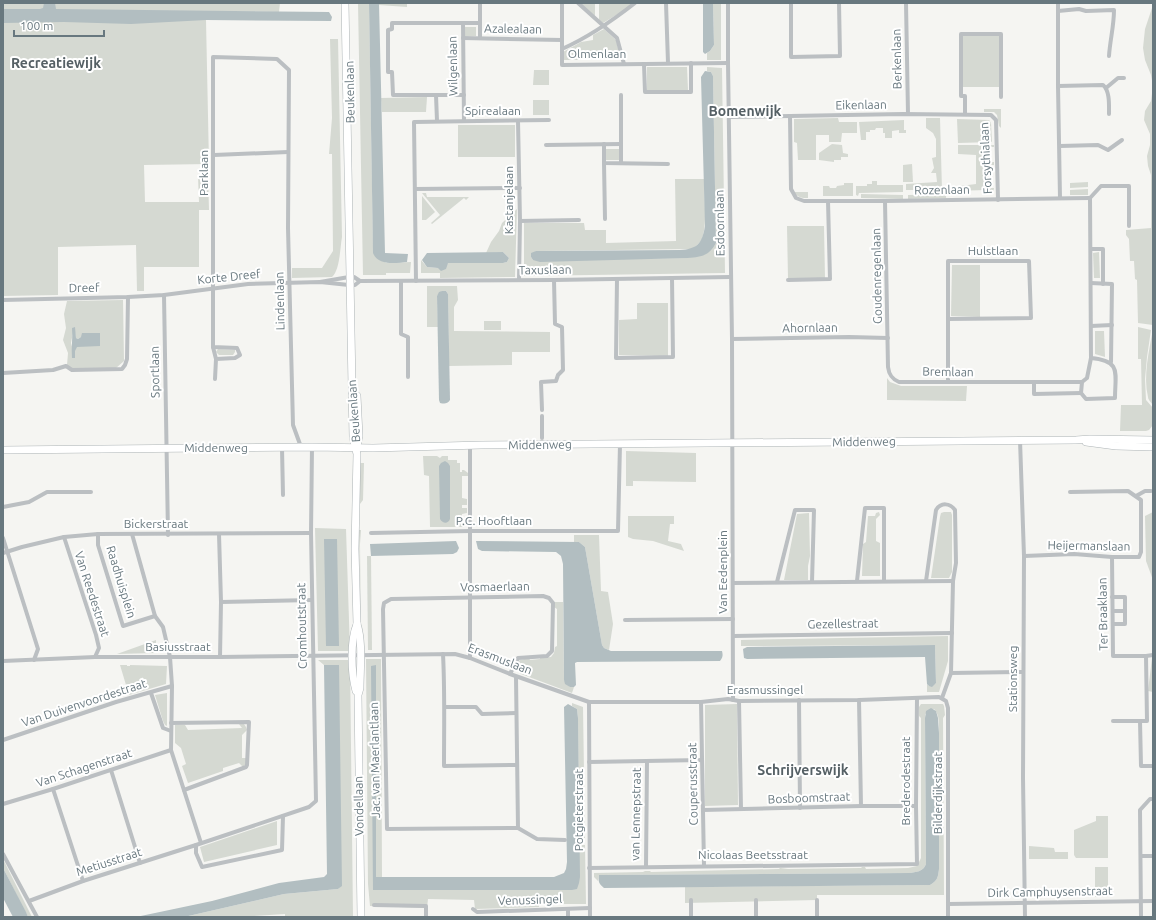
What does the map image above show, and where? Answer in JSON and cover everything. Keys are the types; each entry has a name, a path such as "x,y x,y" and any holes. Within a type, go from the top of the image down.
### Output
{"street":[{"name":"Beukenlaan","path":"345,3 351,281 359,436 356,448"},
{"name":"Beukenlaan","path":"348,3 351,281"},
{"path":"480,3 480,38"},
{"name":"Olmenlaan","path":"562,3 562,65 728,63"},
{"path":"578,3 617,38 624,64"},
{"path":"562,49 581,40 604,26 635,3"},
{"path":"666,3 668,63"},
{"name":"Esdoornlaan","path":"728,3 732,443"},
{"path":"791,3 791,57 840,56 839,3"},
{"name":"Berkenlaan","path":"906,3 908,114"},
{"path":"1058,3 1060,198"},
{"path":"1058,10 1114,10 1114,23 1109,56"},
{"name":"Spirealaan","path":"463,23 392,23 392,30 388,30 388,72 392,72 393,95 464,94"},
{"name":"Wilgenlaan","path":"464,121 463,23 480,23"},
{"name":"Forsythialaan","path":"965,114 965,96 961,96 961,34 1001,34 1001,96"},
{"name":"Azalealaan","path":"463,38 562,40"},
{"name":"Lindenlaan","path":"214,57 277,59 289,70 288,152 293,425 301,447"},
{"name":"Parklaan","path":"214,57 212,289 213,347 216,359 215,379"},
{"name":"Olmenlaan","path":"644,64 644,92 691,92 691,63"},
{"path":"1106,88 1118,78 1124,78"},
{"path":"1058,86 1103,85 1106,88"},
{"path":"1106,88 1109,114"},
{"path":"436,94 437,122"},
{"path":"621,95 621,163"},
{"name":"Eikenlaan","path":"729,117 908,114 988,114 993,116"},
{"name":"Forsythialaan","path":"993,116 996,123 998,200"},
{"name":"Rozenlaan","path":"790,117 791,189 796,198 804,201 1090,198"},
{"name":"Spirealaan","path":"415,189 414,122 549,120"},
{"name":"Kastanjelaan","path":"518,121 520,188 519,280"},
{"path":"1060,146 1098,145 1108,150 1122,140"},
{"path":"604,144 605,219"},
{"path":"546,145 621,144"},
{"path":"214,155 288,152"},
{"path":"604,163 668,164"},
{"path":"1091,358 1111,362 1115,367 1115,398 1086,399 1082,393 1082,382 1087,378 1091,358 1090,198 1101,186 1129,186 1130,226"},
{"path":"416,281 415,189 520,188"},
{"path":"788,280 830,279 828,201"},
{"name":"Goudenregenlaan","path":"885,201 888,350"},
{"path":"520,222 579,220"},
{"path":"1091,249 1103,249 1103,284"},
{"name":"Hulstlaan","path":"948,320 1031,318 1029,261 948,261 948,320 948,382"},
{"name":"Taxuslaan","path":"351,281 730,277"},
{"path":"617,279 616,358 674,357 672,278"},
{"path":"542,410 541,382 556,381 558,375 563,370 562,327 555,324 554,280"},
{"name":"Taxuslaan","path":"351,281 360,281"},
{"name":"Korte Dreef","path":"164,295 248,284 351,281"},
{"name":"Korte Dreef","path":"320,282 351,281"},
{"path":"401,281 401,334 408,337 408,377"},
{"path":"1091,283 1112,284 1111,362"},
{"name":"Dreef","path":"3,300 164,295"},
{"name":"Sportlaan","path":"164,295 168,534"},
{"path":"3,373 53,370 66,366 72,370 122,369 127,359 128,297"},
{"path":"1091,326 1112,325"},
{"name":"Ahornlaan","path":"732,339 888,338"},
{"path":"213,347 237,348 240,355 235,358 216,359"},
{"name":"Bremlaan","path":"888,350 889,372 895,380 899,382 1082,382"},
{"path":"1034,382 1034,394 1082,393"},
{"path":"542,416 542,438"},
{"name":"Middenweg","path":"3,450 301,447 356,448 1090,439 1153,440"},
{"name":"Stationsweg","path":"1020,440 1024,556 1023,672 1025,917"},
{"name":"Middenweg","path":"1076,440 1116,446 1153,447"},
{"name":"Van Eedenplein","path":"732,443 734,636 733,700"},
{"name":"P.C. Hooftlaan","path":"371,533 470,531 618,532 620,444"},
{"path":"470,446 470,658"},
{"name":"Cromhoutstraat","path":"312,447 312,655 315,698 317,795 314,804"},
{"path":"282,448 283,495"},
{"name":"Vondellaan","path":"356,448 355,549 357,624 354,631 356,655 353,669 358,694 361,917"},
{"path":"1070,492 1128,491 1136,496 1145,491 1151,491"},
{"path":"3,507 30,502 47,492 91,492"},
{"name":"Heijermanslaan","path":"1024,556 1074,554 1112,557 1139,557 1141,552 1141,500 1136,496"},
{"path":"926,581 936,510 938,506 946,504 953,507 955,510 956,563 953,581 952,673 942,698"},
{"path":"857,581 865,508 884,508 884,581"},
{"path":"777,582 794,510 814,510 812,582"},
{"name":"Bickerstraat","path":"5,552 64,537 98,534 311,533"},
{"name":"Raadhuisplein","path":"98,534 98,545 123,626 155,616"},
{"name":"Raadhuisplein","path":"132,534 155,616 162,627 170,657 172,686 171,750 184,790 198,844"},
{"path":"219,534 221,602 220,657"},
{"name":"Van Reedestraat","path":"64,537 96,635 99,648 95,657"},
{"path":"3,538 5,552 38,649 34,660"},
{"name":"Ter Braaklaan","path":"1112,557 1113,656 1153,655"},
{"path":"733,584 777,582 953,581"},
{"name":"Vosmaerlaan","path":"383,655 383,609 384,603 391,599 543,596 549,598 553,603 552,651 546,656 518,658 510,674"},
{"path":"1112,597 1124,597 1125,624 1113,624"},
{"path":"221,602 312,600"},
{"path":"1112,610 1124,610"},
{"path":"625,620 733,619"},
{"name":"Gezellestraat","path":"734,636 952,633"},
{"path":"443,654 445,707 444,766 516,766"},
{"name":"Erasmuslaan","path":"356,655 456,654 470,658 516,677 589,702"},
{"name":"Basiusstraat","path":"3,662 95,657 356,655"},
{"name":"Jac. van Maerlantlaan","path":"383,655 387,829 518,828"},
{"path":"1113,721 1147,721 1146,656"},
{"path":"952,673 1023,672"},
{"path":"516,677 518,828 537,839 565,840"},
{"name":"Van Duivenvoordestraat","path":"3,740 116,702 172,686"},
{"path":"151,692 163,728 171,731"},
{"name":"Erasmussingel","path":"589,702 859,700 936,696 942,698"},
{"name":"Brederodestraat","path":"917,698 917,864"},
{"name":"Bilderdijkstraat","path":"942,698 946,701 948,708 948,917"},
{"path":"799,700 800,808"},
{"path":"859,700 861,806"},
{"path":"739,701 741,809"},
{"name":"Potgieterstraat","path":"589,702 590,917"},
{"name":"Couperusstraat","path":"701,702 704,866"},
{"path":"445,707 476,707 482,714 516,713"},
{"path":"1140,721 1141,766 1153,766"},
{"path":"171,723 249,722 246,767 184,790"},
{"name":"Van Schagenstraat","path":"3,804 53,790 171,750"},
{"path":"589,762 702,760"},
{"name":"van Lennepstraat","path":"646,867 647,761"},
{"path":"112,770 140,863"},
{"path":"53,790 83,881"},
{"path":"1141,917 1140,810 1150,799 1153,799"},
{"name":"Metiusstraat","path":"28,901 83,881 283,816 314,804"},
{"name":"Bosboomstraat","path":"703,810 916,806"},
{"path":"198,844 196,853 202,866 282,850 283,816"},
{"path":"3,854 37,917"},
{"path":"1141,856 1153,856"},
{"name":"Nicolaas Beetsstraat","path":"589,868 917,864"},
{"path":"691,900 691,917"},
{"path":"756,900 756,917"},
{"path":"817,900 817,917"},
{"name":"Dirk Camphuysenstraat","path":"948,904 1153,900"},
{"path":"374,905 426,906 426,917"},
{"name":"Venussingel","path":"477,917 475,910 590,908"},
{"path":"568,909 568,917"}],"shaded area":[{"path":"3,3 280,3 279,12 216,11 206,20 209,164 144,165 145,202 199,202 198,176 208,176 209,210 199,210 199,267 144,267 144,291 137,291 136,245 58,247 58,295 3,296"},
{"path":"44,3 55,3 56,9 329,12 332,17 331,21 206,20 131,24 64,22 3,23 3,9 40,9 43,8"},
{"path":"358,3 369,3 373,246 386,263 411,262 410,273 363,275"},
{"path":"369,3 379,3 385,253 408,254 407,262 383,262 375,257 373,253"},
{"path":"379,3 407,3 407,7 379,5"},
{"path":"599,3 636,3 603,23 599,20"},
{"path":"703,3 713,3 714,45 710,51 705,54 703,52"},
{"path":"713,3 721,3 721,60 707,60 707,53 714,45"},
{"path":"581,4 595,4 595,16"},
{"path":"1153,5 1153,86 1143,48 1145,29"},
{"path":"464,27 476,27 476,36 464,36"},
{"path":"604,29 616,40 620,56 587,56 587,60 563,60 563,52 581,42 593,40 593,35"},
{"path":"961,36 999,36 999,87 961,87"},
{"path":"330,39 338,39 342,237 339,258 337,269 332,277 292,278 292,268 322,268 333,251 332,154 329,154 332,118"},
{"path":"647,67 687,67 688,90 647,91"},
{"path":"707,67 722,68 725,273 524,276 524,223 584,223 585,230 606,230 606,243 676,241 675,179 704,179 704,229 700,241 692,249 536,251 531,257 533,260 688,258 714,246 716,243 713,76 711,72 707,71"},
{"path":"534,70 549,70 549,85 533,85"},
{"path":"705,71 711,72 713,76 716,243 710,251 701,256 688,258 540,262 533,260 531,253 536,251 680,250 695,247 698,244 705,226 701,77"},
{"path":"1153,86 1153,325 1138,323 1137,280 1135,279 1134,261 1130,261 1129,239 1126,235 1126,230 1151,228 1151,175 1147,156 1150,145 1150,134 1144,120 1145,111 1151,101"},
{"path":"427,97 426,112 382,112 381,98"},
{"path":"533,100 549,100 549,115 533,115"},
{"path":"984,109 1001,109 1001,128 999,126 997,115 994,112 984,112"},
{"path":"838,118 839,122 857,122 857,133 842,133 841,142 829,142 829,135 816,135 816,160 798,160 797,143 794,142 794,119"},
{"path":"926,118 940,118 942,190 906,190 906,184 937,182 936,173 931,173 934,168 932,158 936,157 936,139 933,133 926,128"},
{"path":"957,119 989,120 991,123 992,142 958,143"},
{"path":"904,120 904,130 906,130 906,133 899,133 899,130 892,131 892,138 885,138 883,128 876,128 875,130 870,130 870,132 866,132 866,140 861,140 859,122"},
{"path":"458,125 515,125 515,157 458,157"},
{"path":"832,144 842,145 843,153 848,154 848,157 841,157 841,160 834,160 834,162 819,160 819,153"},
{"path":"958,145 994,145 994,147 989,147 989,162 994,162 994,165 989,165 990,188 994,188 993,193 986,194 986,190 953,191 953,188 976,184 976,155 958,154"},
{"path":"605,149 619,149 619,160 605,160"},
{"path":"912,164 913,182 903,182 903,165"},
{"path":"872,181 877,181 877,185 903,185 903,192 859,193 858,196 856,195 856,186 867,186 867,184 872,184"},
{"path":"1088,182 1088,187 1070,188 1070,183"},
{"path":"844,183 853,183 853,196 823,196 823,186 836,188 837,186 844,185"},
{"path":"1088,189 1088,195 1070,195 1070,190"},
{"path":"794,192 808,192 808,198 800,197"},
{"path":"422,193 426,193 427,197 469,197 466,200 464,198 432,224 431,223 440,215"},
{"path":"861,194 903,195 903,199 861,198"},
{"path":"946,194 946,198 908,199 908,195"},
{"path":"422,196 435,212 426,220 422,220"},
{"path":"517,209 515,277 440,278 440,273 421,273 421,260 427,267 438,268 448,263 507,262 509,258 503,252 486,253 502,223"},
{"path":"787,226 824,226 825,278 788,278"},
{"path":"503,252 509,258 507,262 448,263 446,269 441,271 438,268 427,267 422,260 427,253"},
{"path":"1099,252 1100,278 1094,278 1093,253"},
{"path":"952,265 980,265 980,317 951,316"},
{"path":"427,286 457,286 458,300 454,307 454,331 550,332 550,352 512,352 512,365 449,366 448,294 446,291 442,291 437,296 438,327 427,327"},
{"path":"446,291 448,294 450,400 445,404 440,403 439,400 437,296 439,292"},
{"path":"123,300 124,361 116,368 76,371 67,365 68,353 63,340 66,328 64,314 67,301","holes":["74,327 76,338 78,339 81,337 74,351 75,358 71,343"]},
{"path":"637,303 668,303 668,356 619,355 619,320 637,319"},
{"path":"484,321 501,321 501,330 484,330"},
{"path":"75,327 76,338 78,339 81,337 82,333 100,333 100,346 77,347 75,351 75,358 72,358 72,328"},
{"path":"1138,327 1151,330 1145,379 1146,400 1153,408 1153,425 1146,431 1120,431 1121,405 1142,405 1141,359 1138,359"},
{"path":"1153,329 1153,405 1148,398 1146,381 1147,363"},
{"path":"1095,331 1104,331 1105,357 1095,354"},
{"path":"218,349 235,350 235,352 233,355 219,355 216,352"},
{"path":"887,378 890,382 901,386 967,386 966,401 887,400"},
{"path":"626,451 696,453 696,482 633,481 633,486 626,486"},
{"path":"423,456 437,456 440,458 442,456 448,456 448,460 457,460 457,463 460,463 460,472 464,470 468,473 468,476 462,476 462,498 467,499 467,505 462,505 462,508 467,508 467,513 462,514 462,522 468,523 464,527 430,527 429,476 424,475"},
{"path":"445,461 450,466 450,519 445,523 440,519 439,466"},
{"path":"360,463 364,463 363,500 360,504"},
{"path":"879,512 880,515 876,519 876,541 880,543 880,576 862,576 863,544 866,542 868,516 875,516 876,513"},
{"path":"951,512 952,515 952,572 949,578 931,578 940,517 941,513"},
{"path":"1153,512 1153,580 1146,561 1145,516"},
{"path":"809,513 810,556 808,580 784,580 797,514"},
{"path":"628,516 674,516 674,524 670,524 668,541 681,544 684,551 653,541 628,537"},
{"path":"315,528 346,529 350,651 318,651"},
{"path":"359,530 361,530 361,641"},
{"path":"574,535 599,535 601,591 608,592 613,624 609,650 604,648 602,645 585,547 579,542 574,542"},
{"path":"324,539 337,539 339,646 326,646"},
{"path":"456,541 459,548 457,552 453,554 371,556 370,544"},
{"path":"476,541 579,542 585,547 602,645 604,648 611,651 722,651 722,658 720,661 577,662 575,663 576,685 574,687 570,687 565,684 564,680 563,564 561,556 556,552 482,551 478,549"},
{"path":"367,556 371,556 372,650 368,650"},
{"path":"554,602 563,602 564,680 570,687 574,687 572,693 521,674 516,670 516,664 520,660 551,657 554,653 555,647 557,646 557,609 554,607"},
{"path":"948,636 948,661 939,692 927,692 927,684 929,686 936,683 935,645 741,646 741,640"},
{"path":"156,640 156,653 117,654"},
{"path":"935,645 936,683 932,687 927,684 925,657 747,659 744,658 743,649 747,647"},
{"path":"1153,658 1153,692 1148,691"},
{"path":"366,659 381,659 382,877 376,877 374,890 579,882 579,845 585,845 586,904 539,904 539,907 475,909 474,900 428,899 427,908 370,906 368,884"},
{"path":"318,660 350,660 353,917 285,917 285,914 239,917 184,917 284,894 338,889 341,886 338,665 324,665"},
{"path":"120,665 167,666 166,684 129,695"},
{"path":"324,665 339,665 342,886 338,889 284,894 184,917 136,917 212,901 279,883 324,877 327,874"},
{"path":"376,665 376,877 554,877 564,873 567,862 564,707 568,704 577,709 578,718 580,877 577,889 373,890 371,666"},
{"path":"167,693 167,726 163,721 155,695"},
{"path":"572,703 583,707 585,838 579,838 578,718 577,709 572,706"},
{"path":"737,704 738,805 705,806 705,705"},
{"path":"921,704 943,704 944,706 944,895 817,895 817,900 685,903 685,887 930,885 936,881 939,869 939,723 936,711 934,709 925,714 926,864 925,867 917,872 599,875 598,881 594,877 594,873 645,871 862,867 865,867 866,869 908,868 917,866 921,858 921,718 919,716 919,707"},
{"path":"931,708 936,711 939,733 939,869 937,879 930,885 604,888 600,884 599,875 909,873 921,870 926,864 925,718 926,711"},
{"path":"239,724 244,724 247,730 242,735 242,758 246,758 246,764 243,767 239,763 223,768 223,771 188,783 182,766 186,764 181,748 175,743 175,725 185,725 188,730 242,728"},
{"path":"1096,816 1108,816 1108,858 1076,858 1074,855 1074,830 1096,821"},
{"path":"277,821 277,845 204,862 200,847"},
{"path":"1029,846 1054,848 1055,852 1068,852 1068,859 1029,859"},
{"path":"3,859 32,917 28,917 3,868"},
{"path":"1095,867 1108,867 1108,897 1095,897"},
{"path":"3,868 28,917 13,917 3,898"}],"district":[{"name":"Recreatiewijk","path":"56,63"},
{"name":"Bomenwijk","path":"745,111"},
{"name":"Schrijverswijk","path":"803,770"}]}
